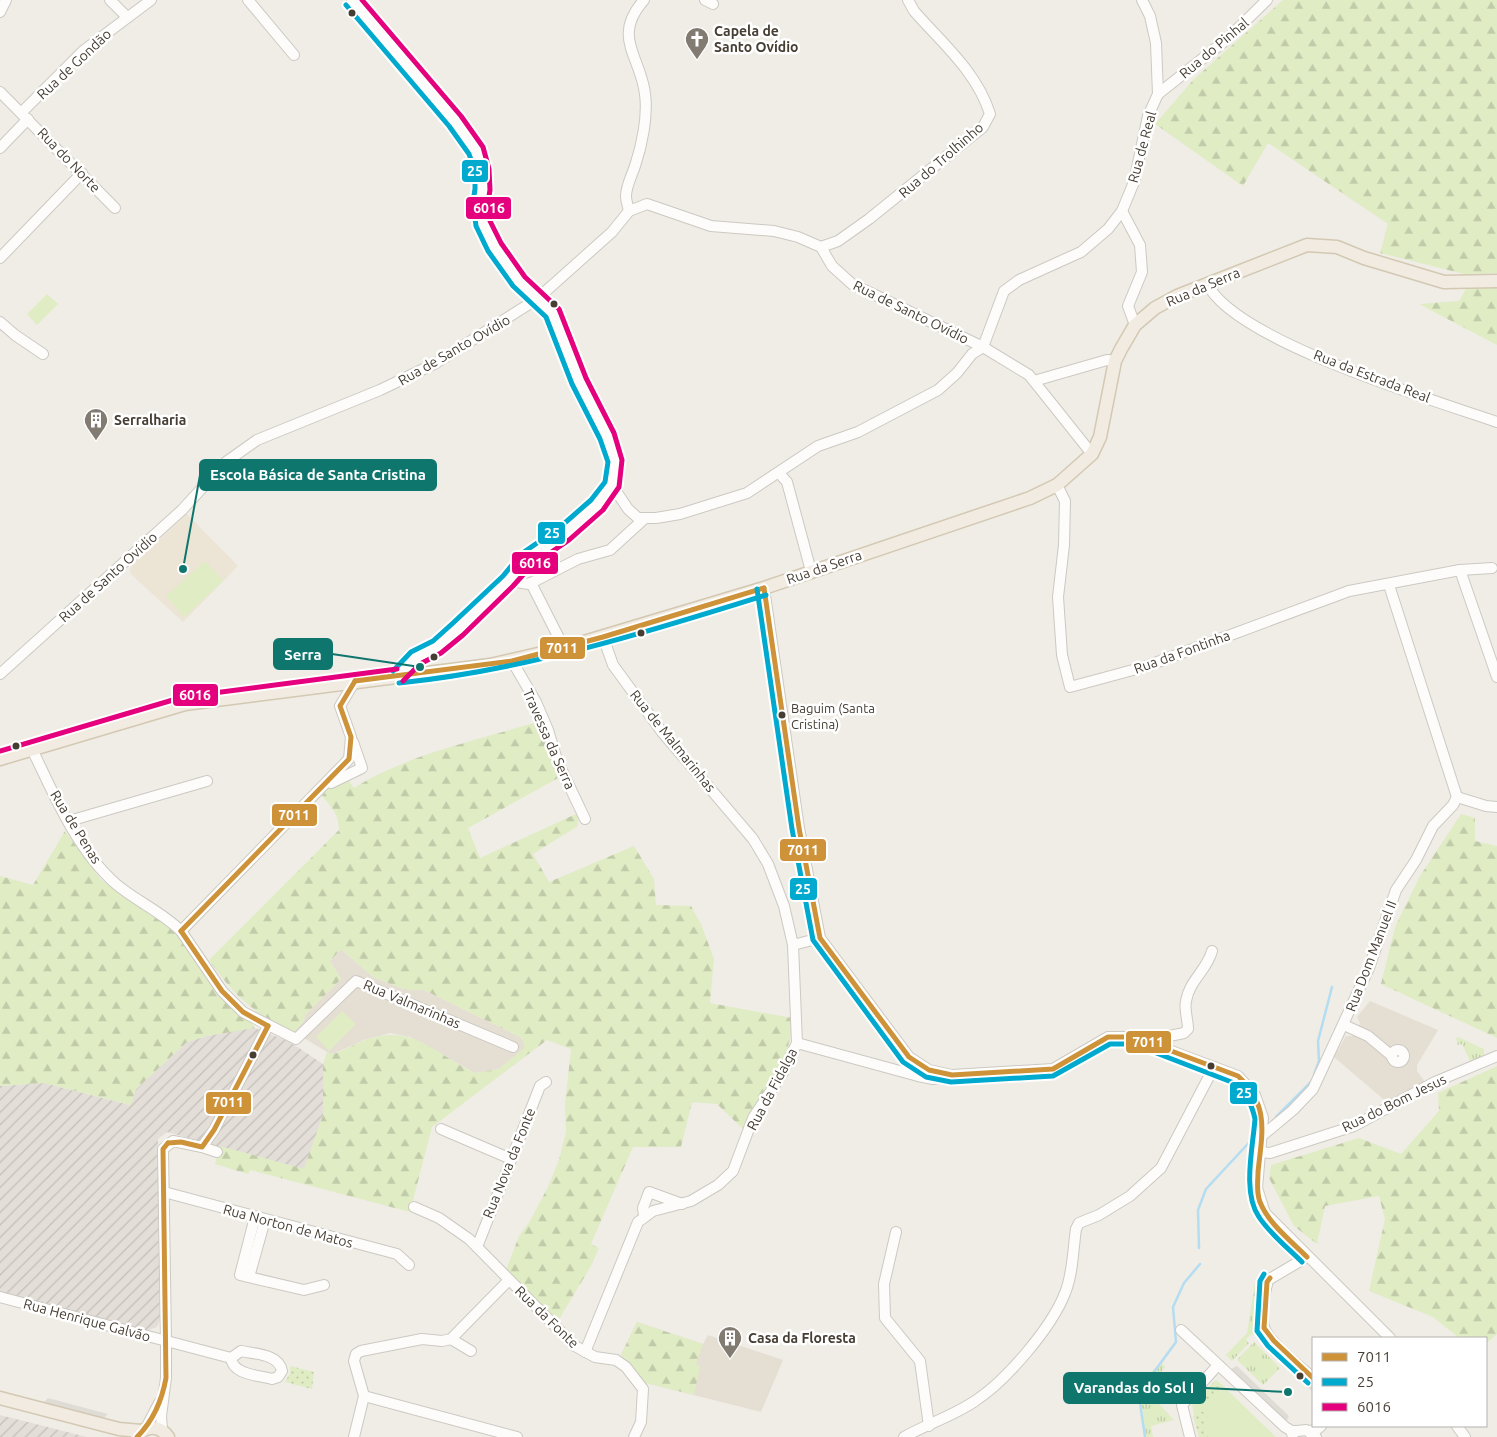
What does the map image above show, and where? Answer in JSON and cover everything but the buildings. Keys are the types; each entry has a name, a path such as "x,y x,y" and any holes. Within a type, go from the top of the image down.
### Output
{"main road":[{"name":"Rua da Serra","path":"0,758 185,704 512,661 564,648 764,588 1030,498 1057,485 1092,454 1100,437 1115,361 1135,325 1155,308 1207,283 1307,245 1337,247 1364,258 1444,282 1497,281"},
{"path":"0,1398 119,1429 166,1434"},
{"path":"0,1405 116,1437"}],"street":[{"path":"0,12 6,0"},
{"path":"110,0 127,16"},
{"name":"Rua de Gondão","path":"0,148 25,115 83,51 127,16 151,0"},
{"path":"248,0 294,55"},
{"path":"352,0 406,66 455,121 476,151 482,170 483,190 480,202 483,223 494,246 519,282 552,313 579,381 612,449 615,472 612,485 597,505 564,534 526,560 508,581 458,629 437,647 415,658 398,676"},
{"path":"644,0 637,8 629,30 629,43 645,94 644,124 636,164 626,196 629,211 647,204 678,213 695,222 711,226 774,231 798,237 821,247"},
{"name":"Rua do Trolhinho","path":"821,247 838,241 910,188 983,127 990,114 984,96 969,71 914,11 908,0"},
{"name":"Rua de Real","path":"983,347 1004,290 1019,280 1081,252 1108,229 1122,211 1134,182 1148,116 1158,94 1156,43 1150,16 1142,0"},
{"name":"Rua do Pinhal","path":"1158,94 1226,40 1267,0"},
{"path":"0,92 25,115"},
{"name":"Rua do Norte","path":"25,115 115,208"},
{"path":"0,258 82,174"},
{"name":"Rua de Santo Ovídio","path":"0,674 182,510 226,462 257,440 380,390 428,367 537,299 612,232 629,211"},
{"path":"1122,211 1140,245 1142,272 1128,306 1135,325"},
{"name":"Rua de Santo Ovídio","path":"821,247 832,266 852,284 983,347 1029,375 1092,454"},
{"name":"Rua da Estrada Real","path":"1207,283 1212,294 1242,319 1294,346 1350,372 1497,422"},
{"path":"0,322 15,336 43,354"},
{"path":"612,485 628,509 638,518 680,514 747,493 818,446 858,432 938,390 957,373 972,354 983,347"},
{"path":"1034,381 1107,360 1115,361"},
{"path":"779,473 787,482 811,571"},
{"name":"Rua da Fontinha","path":"1057,485 1065,501 1064,545 1058,597 1062,655 1070,687 1144,667 1349,591 1460,570 1492,568"},
{"path":"508,581 531,583 578,559 610,550 644,518"},
{"path":"1460,570 1497,677"},
{"path":"531,583 564,648"},
{"path":"1389,584 1457,797 1486,806 1497,806"},
{"path":"764,588 799,828 820,938 909,1057 928,1070 952,1075 1053,1069 1108,1037 1121,1036 1145,1042 1238,1076 1255,1095 1263,1118 1257,1188 1259,1200 1265,1213 1389,1337"},
{"name":"Rua de Malmarinhas","path":"603,637 613,665 662,732 753,839 768,864 777,885 793,944 797,1043"},
{"name":"Travessa da Serra","path":"512,661 536,702 548,730 557,760 585,819"},
{"path":"325,786 362,768 340,706 355,681"},
{"path":"181,931 325,786 349,759 351,737"},
{"name":"Rua de Penas","path":"32,749 84,846 116,884 172,922 181,931 222,992 243,1012 268,1026"},
{"path":"69,821 207,780"},
{"name":"Rua Dom Manuel II","path":"1263,1135 1293,1110 1313,1089 1326,1057 1344,1025 1369,968 1396,890 1416,860 1432,826 1453,805 1457,797"},
{"path":"793,944 820,938"},
{"path":"1145,1042 1184,1033 1188,1030 1186,1002 1190,990 1210,961 1212,951"},
{"name":"Rua Valmarinhas","path":"268,1026 296,1039 356,981 513,1047"},
{"path":"1344,1025 1368,1036 1392,1056"},
{"path":"202,1147 214,1130 268,1026"},
{"name":"Rua da Fidalga","path":"644,1215 653,1210 683,1204 718,1185 733,1172 753,1118 782,1074 797,1043 933,1079 952,1075"},
{"name":"Rua do Bom Jesus","path":"1260,1152 1270,1153 1354,1126 1435,1082 1497,1056"},
{"path":"904,1437 930,1426 975,1402 992,1388 1037,1338 1057,1311 1066,1291 1076,1229 1079,1223 1099,1215 1130,1196 1161,1168 1214,1067"},
{"name":"Rua Nova da Fonte","path":"477,1247 540,1086 546,1082"},
{"path":"441,1128 511,1159"},
{"path":"166,1434 163,1396 166,1340 163,1149 168,1143 181,1142 217,1152"},
{"name":"Rua Norton de Matos","path":"164,1192 397,1254 408,1265"},
{"path":"585,1352 638,1222 644,1215 643,1208 649,1192 683,1204"},
{"name":"Rua da Fonte","path":"414,1207 447,1224 477,1247 575,1346 595,1357 616,1360 626,1367 643,1389 641,1422 634,1437"},
{"path":"260,1218 240,1275 304,1290 324,1285"},
{"path":"896,1232 884,1284 885,1318 920,1361 930,1426"},
{"path":"1307,1257 1270,1278 1268,1282 1264,1328 1274,1341 1312,1377"},
{"path":"354,1437 364,1396 354,1361 356,1354 422,1339 442,1341 451,1339 509,1280"},
{"name":"Rua Henrique Galvão","path":"0,1297 231,1358"},
{"path":"1181,1330 1290,1433 1316,1432"},
{"path":"451,1339 471,1351"},
{"path":"241,1351 274,1358 281,1364 282,1371 278,1377 272,1379 263,1377 236,1370 232,1365 231,1358 241,1351"},
{"path":"1190,1437 1182,1405 1218,1365"},
{"path":"142,1432 163,1396"},
{"path":"364,1396 515,1436"}],"shaded area":[{"path":"187,514 238,566 183,622 133,576 130,571 132,565"},
{"path":"341,949 373,977 406,990 424,990 520,1037 524,1042 525,1048 499,1069 475,1073 410,1037 390,1033 364,1040 333,1054 327,1052 294,1032 304,1021 305,1015 341,979 330,961"},
{"path":"1370,1001 1438,1030 1417,1065 1417,1071 1425,1082 1389,1104 1334,1057 1346,1036 1354,1036 1360,1023 1357,1017"},
{"path":"252,1027 290,1042 323,1064 323,1115 304,1170 167,1132 158,1139 160,1320 157,1327 146,1331 0,1292 0,1086 44,1083 130,1105 135,1090 187,1042"},
{"name":"Casa da Floresta","path":"637,1322 703,1344 708,1335 783,1360 761,1412 646,1383 621,1355"},
{"path":"1268,1341 1312,1383 1312,1391 1266,1348"},
{"path":"1237,1366 1289,1416 1286,1422 1231,1369"},
{"path":"48,1398 108,1414 103,1419 43,1403"},
{"path":"0,1415 87,1437 0,1437"}],"green space":[{"path":"1283,0 1497,0 1497,273 1464,274 1380,253 1388,224 1268,143 1243,186 1155,124 1194,79"},
{"path":"1497,286 1497,345 1419,304 1459,301 1466,289"},
{"path":"47,294 58,304 37,325 27,314"},
{"path":"205,561 223,581 184,617 166,596"},
{"path":"541,721 560,777 468,828 480,858 578,813 578,826 533,854 549,882 634,846 654,879 656,905 691,906 701,924 714,959 710,1003 792,1018 790,1040 786,1055 773,1082 750,1115 743,1129 717,1104 692,1102 681,1147 633,1147 591,1244 599,1248 591,1266 558,1321 506,1270 519,1236 530,1221 548,1187 559,1160 566,1132 565,1105 571,1049 547,1040 432,1127 410,1212 250,1170 248,1174 215,1164 220,1146 304,1169 323,1115 323,1064 327,1052 333,1054 365,1040 397,1035 423,1043 475,1073 499,1069 524,1048 524,1043 520,1037 424,990 406,990 373,977 341,949 330,961 341,979 305,1015 304,1021 294,1032 267,1018 246,1003 209,960 339,830 338,820 334,812 322,796 330,786 348,780 354,788 398,765 421,756"},
{"path":"1461,814 1475,818 1475,841 1497,846 1497,1038 1381,984 1395,927 1420,876"},
{"path":"65,831 101,880 169,927 183,943 223,1000 254,1025 254,1028 207,1036 187,1042 136,1089 131,1105 44,1083 0,1086 0,876 33,885"},
{"path":"342,1011 356,1024 329,1051 316,1037"},
{"path":"1458,1037 1484,1049 1484,1058 1471,1063 1462,1044 1458,1045 1456,1039"},
{"path":"1497,1066 1497,1334 1487,1343 1487,1337 1458,1337 1433,1317 1369,1291 1385,1219 1379,1196 1325,1206 1317,1244 1294,1226 1269,1178 1271,1165 1359,1138 1401,1154 1439,1111 1438,1093"},
{"path":"1255,1283 1261,1284 1254,1336 1252,1334 1246,1339 1249,1343 1232,1361 1226,1355 1247,1333"},
{"path":"637,1322 703,1344 696,1364 700,1366 694,1395 646,1383 621,1355"},
{"path":"1254,1342 1280,1368 1263,1385 1237,1360"},
{"path":"1161,1362 1165,1367 1147,1391 1174,1420 1151,1426 1153,1437 1146,1437 1139,1385"},
{"path":"290,1366 314,1372 312,1389 285,1382 290,1373"},
{"path":"1216,1380 1276,1437 1199,1437 1192,1405"},
{"path":"1216,1380 1221,1384 1211,1401 1205,1406 1193,1406 1193,1403"},
{"path":"1199,1412 1210,1412 1204,1421 1208,1437 1199,1437 1193,1416"}],"waterway":[{"path":"1314,1075 1319,1061 1318,1041 1332,987"},
{"path":"1276,1117 1311,1082"},
{"path":"1199,1248 1198,1210 1206,1189 1257,1134"},
{"path":"1145,1437 1140,1406 1140,1391 1176,1342 1173,1307 1184,1283 1200,1264"}],"transit line":[{"name":"6016","path":"362,0 461,116 483,147 489,169 490,190 488,202 490,221 501,243 525,277 559,309 586,378 614,433 622,460 619,487 603,510 569,540 531,566 463,635 441,653 420,664 403,681"},
{"name":"25","path":"346,5 449,126 469,154 475,171 473,202 476,226 488,251 513,286 546,317 572,384 600,439 608,462 605,482 591,500 559,528 521,554 503,576 453,623 433,641 411,652 393,671"},
{"name":"7011","path":"764,588 799,828 820,938 909,1057 929,1070 952,1075 1053,1069 1108,1037 1134,1037 1238,1076 1255,1098 1262,1120 1258,1172 1260,1202 1268,1217 1307,1257"},
{"name":"7011","path":"355,681 512,661 603,637 764,588"},
{"name":"25","path":"757,589 792,829 813,940 903,1062 926,1077 951,1082 1053,1076 1110,1044 1133,1044 1234,1083 1248,1099 1255,1119 1250,1170 1251,1196 1254,1207 1268,1229 1302,1262"},
{"name":"25","path":"399,683 446,677 539,659 630,636 766,595"},
{"name":"6016","path":"0,751 183,697 397,669"},
{"name":"7011","path":"181,931 349,759 351,737 340,706 355,681"},
{"name":"7011","path":"181,931 222,991 243,1012 268,1026"},
{"name":"7011","path":"168,1143 181,1142 202,1147 214,1130 268,1026"},
{"name":"7011","path":"137,1437 148,1424 156,1410 166,1378 163,1149 168,1143"},
{"name":"25","path":"1264,1274 1260,1281 1257,1331 1268,1346 1308,1383"},
{"name":"7011","path":"1270,1278 1267,1282 1264,1328 1274,1341 1312,1377"}],"place":[{"name":"Capela de Santo Ovídio","path":"697,60"},
{"name":"Serralharia","path":"96,441"},
{"name":"Escola Básica de Santa Cristina","path":"183,569"},
{"name":"Serra","path":"420,667"},
{"name":"Baguim (Santa Cristina)","path":"782,715"},
{"name":"Casa da Floresta","path":"730,1359"},
{"name":"Varandas do Sol I","path":"1288,1392"}]}
